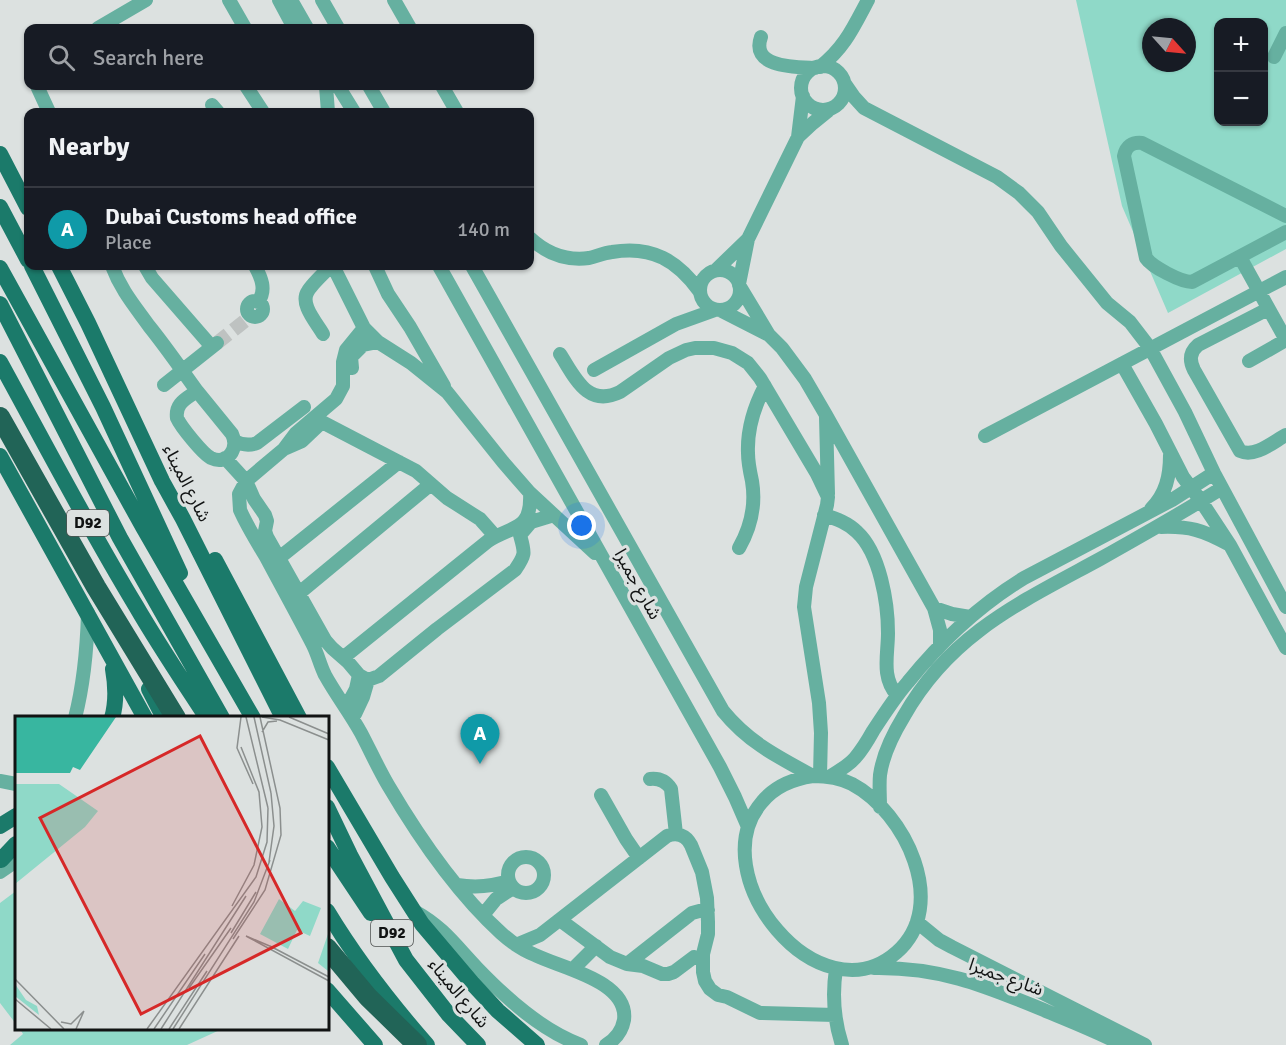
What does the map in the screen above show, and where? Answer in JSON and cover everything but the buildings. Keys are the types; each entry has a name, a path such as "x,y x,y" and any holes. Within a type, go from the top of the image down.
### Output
{"highway":[{"path":"0,417 57,520 176,716"},
{"path":"328,949 368,998 417,1045"}],"main road":[{"path":"0,154 24,200"},
{"path":"0,207 24,252"},
{"path":"0,268 149,523"},
{"path":"34,270 78,357 149,523 201,627 252,716"},
{"name":"شارع الميناء","path":"61,270 158,472 282,716"},
{"path":"0,304 120,538 221,716"},
{"name":"D92","path":"0,362 80,510 135,605 206,716"},
{"path":"0,456 145,716"},
{"path":"183,519 204,544 222,571 298,716"},
{"path":"137,654 148,687 163,716"},
{"path":"111,656 116,691 113,716"},
{"path":"328,769 412,909 440,947 516,1028 537,1045"},
{"name":"شارع الميناء","path":"328,809 406,960 449,1015 478,1045"},
{"path":"0,826 15,817"},
{"path":"4,864 15,846"},
{"path":"328,849 406,960"},
{"path":"4,864 15,850"},
{"name":"D92","path":"328,913 380,989 427,1045"},
{"path":"328,991 375,1045"}],"street":[{"path":"105,24 146,0"},
{"path":"229,0 243,24"},
{"path":"279,0 292,24"},
{"path":"291,0 305,24"},
{"path":"322,0 336,24"},
{"path":"394,0 408,24"},
{"path":"798,137 803,80 806,75 835,54 847,39 867,0"},
{"path":"1274,57 1286,33"},
{"path":"761,37 760,53 766,59 779,65 817,68 825,66 834,69 864,108"},
{"path":"594,370 676,324 734,304 739,295 748,238 798,137 843,98 847,39"},
{"path":"779,65 813,108 818,110 864,108 997,177 1019,193 1038,212 1061,246 1107,303 1130,322 1150,348 1286,607"},
{"path":"39,90 47,108"},
{"path":"249,90 260,108"},
{"path":"254,98 259,90"},
{"path":"326,90 328,108"},
{"path":"340,90 352,108"},
{"path":"371,90 382,108"},
{"path":"444,90 455,108"},
{"path":"1286,216 1142,143 1130,144 1125,149 1124,156 1146,258 1150,263 1189,283 1286,232"},
{"path":"676,324 700,293 701,282 708,273 748,238"},
{"path":"534,241 544,250 563,257 582,258 612,252 634,251 656,255 676,265 730,272 737,279 769,335 793,363 826,415 934,608 940,630 940,645"},
{"path":"1240,257 1286,340 1249,362"},
{"path":"676,265 689,278 705,304 745,321 769,335"},
{"path":"114,270 131,303 196,391 232,434 231,450 254,499 265,515 266,534 279,558 326,675 360,731 399,805 457,885 500,933 540,958 573,969 611,991 620,1001 624,1015 622,1029 614,1040 606,1045"},
{"path":"147,270 152,278 215,345 164,385"},
{"path":"249,318 248,306 254,301 258,302 262,296 263,289 258,270"},
{"path":"323,334 305,300 308,291 328,270"},
{"path":"334,270 364,328 378,342 411,363 447,392"},
{"path":"377,270 388,294 410,327 447,392 530,493 606,563"},
{"name":"شارع جميرا","path":"441,270 728,782 748,827"},
{"name":"شارع جميرا","path":"474,270 723,711 753,741 820,776"},
{"path":"985,436 1286,277"},
{"path":"1268,309 1198,345 1192,352 1191,361 1240,451 1254,452 1286,435"},
{"path":"364,328 346,350 343,362 343,386 336,399 296,433 284,449 246,481 239,494 240,510 294,597 325,640 364,678 372,680 515,570 525,552 517,532"},
{"path":"284,449 302,441 345,401 350,394 351,357 363,345 378,342"},
{"path":"560,354 580,385 589,393 602,397 620,392 669,358 686,350 714,348 732,353 755,370 828,496"},
{"path":"1122,364 1183,477 1230,545 1286,648"},
{"path":"740,548 748,530 754,501 748,452 750,429 755,407 765,386"},
{"path":"196,391 179,404 176,411 177,418 207,456 216,460 231,450"},
{"path":"231,450 241,453 249,452 304,407"},
{"path":"820,776 820,710 804,607 806,587 828,496 826,415"},
{"path":"322,422 416,471 447,498 480,519 495,536"},
{"path":"1145,514 1162,494 1168,480 1170,453"},
{"path":"279,558 399,462"},
{"path":"820,776 839,779 854,785 871,797 898,828 916,867 921,892 917,922 908,939 895,954 869,968 836,969 818,962 799,951 780,934 765,913 751,885 744,851 748,827 758,806 772,792 793,780 820,776 843,768 855,758 897,695 940,645 1004,590 1145,514 1214,473"},
{"path":"294,597 431,484"},
{"path":"880,807 880,775 887,748 908,708 951,654 1005,611 1159,527 1222,488"},
{"path":"517,532 531,506 530,493"},
{"path":"344,657 495,536 517,532 531,522 554,515"},
{"path":"824,515 841,521 856,531 872,553 887,613 886,671 897,695"},
{"path":"1159,527 1183,526 1215,536 1230,545"},
{"path":"934,608 970,617"},
{"path":"76,716 86,662 88,613"},
{"path":"315,649 330,666 352,708 360,731"},
{"path":"352,708 363,698 364,678"},
{"path":"650,779 660,779 671,789 676,834"},
{"path":"0,781 15,783"},
{"path":"599,796 639,858"},
{"path":"516,945 540,935 667,836 676,834 689,840 705,885 708,934 703,954 703,972 705,981 714,992 764,1013 835,1015"},
{"path":"457,885 489,887 511,884 483,915"},
{"path":"412,909 441,929 487,978 528,1013 562,1036 581,1045"},
{"path":"627,964 692,914 708,910"},
{"path":"560,920 610,957 662,974 674,972 694,957"},
{"name":"شارع جميرا","path":"917,922 939,940 1145,1045"},
{"path":"573,969 596,946"},
{"name":"شارع جميرا","path":"869,968 909,969 968,980 1076,1023 1123,1045"},
{"path":"836,969 835,1015 842,1045"}],"green space":[{"path":"1076,0 1286,0 1286,249 1168,313 1122,206"},
{"path":"15,892 15,1023 0,1003 0,903"},
{"path":"21,1030 220,1030 187,1045 10,1045 23,1034"}],"tunnel":[{"path":"217,343 246,320"}],"place":[{"name":"Dubai Customs head office","path":"480,764"}]}
